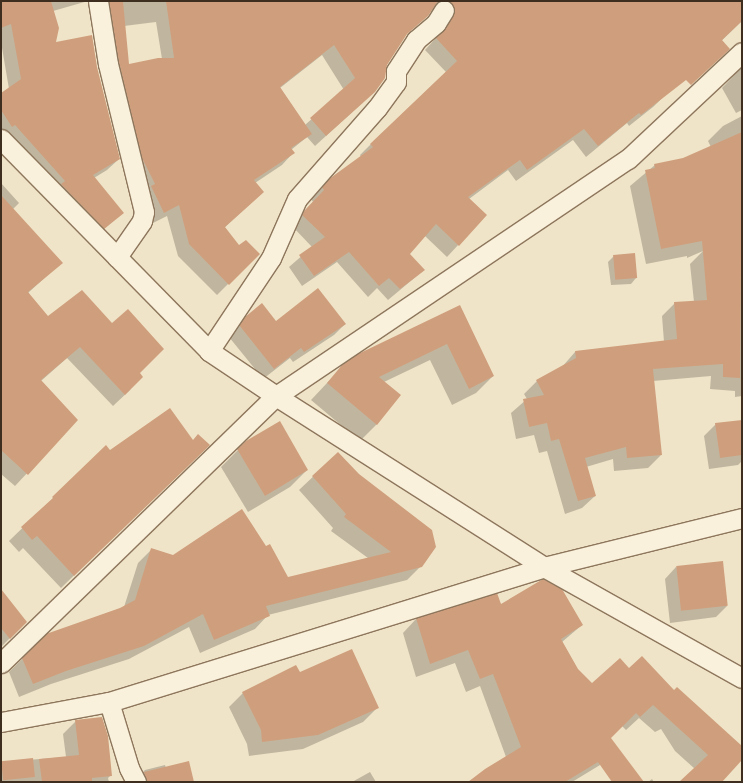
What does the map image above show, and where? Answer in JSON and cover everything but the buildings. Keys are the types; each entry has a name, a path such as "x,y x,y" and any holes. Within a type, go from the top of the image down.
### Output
{"street":[{"path":"98,1 108,64 144,212 142,221 117,257"},
{"path":"209,351 271,258 297,199 377,108 396,82 396,71 416,40 436,23 444,10"},
{"path":"1,663 276,396 628,159 742,52"},
{"path":"1,139 209,351 276,396 544,567 742,678"},
{"path":"1,722 108,702 544,567 742,518"},
{"path":"108,702 129,768 136,782"}]}
